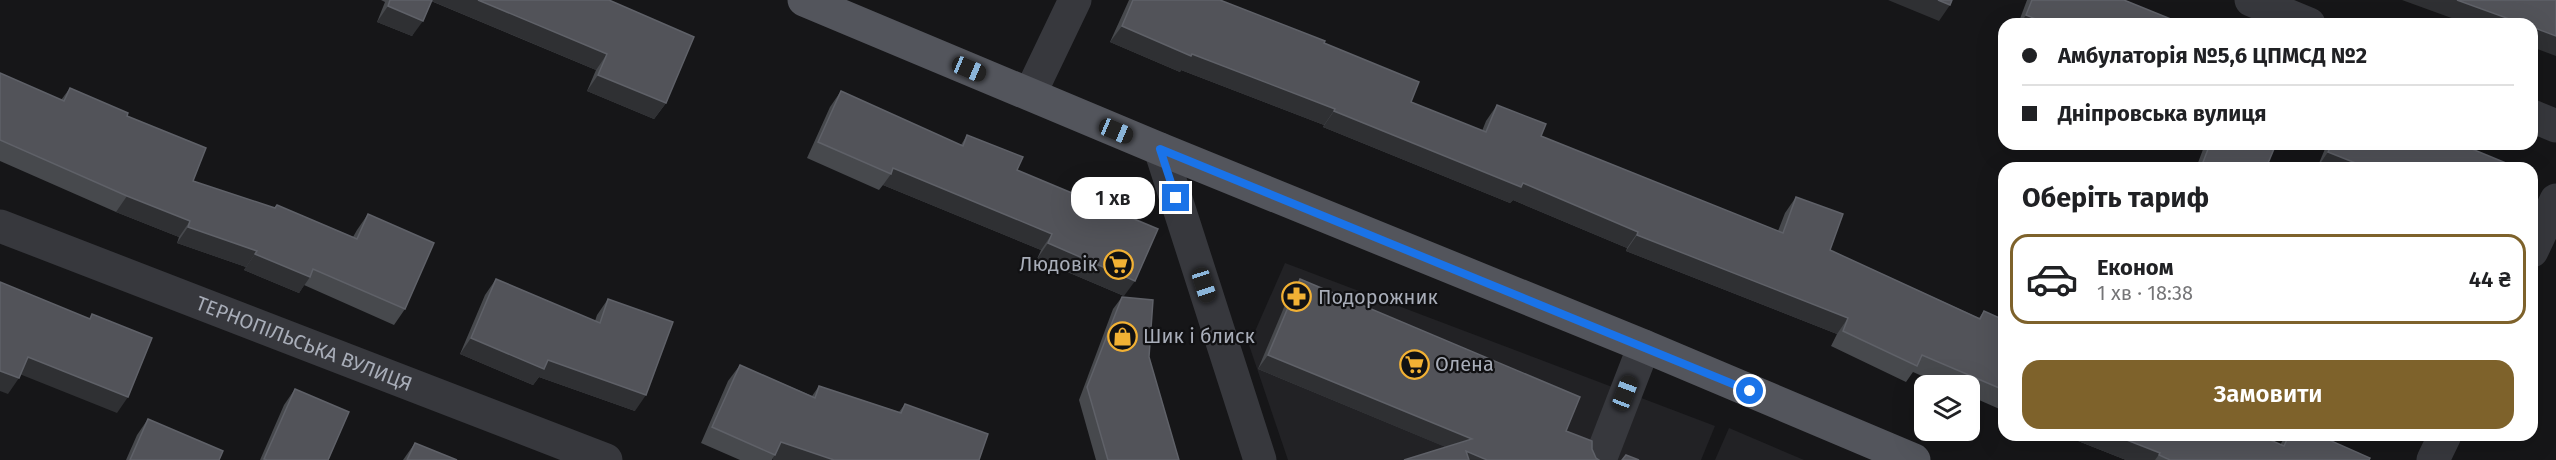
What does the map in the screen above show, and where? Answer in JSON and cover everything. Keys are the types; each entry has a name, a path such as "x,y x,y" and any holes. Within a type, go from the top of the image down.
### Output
{"main road":[{"path":"804,0 1160,149 1644,346 1873,452 1914,460"}],"street":[{"path":"1030,94 1075,0"},
{"path":"2251,0 2294,18"},
{"path":"2538,118 2556,126"},
{"path":"1160,149 1260,460"},
{"path":"2538,238 2556,200"},
{"name":"ТЕРНОПІЛЬСЬКА ВУЛИЦЯ","path":"0,226 606,460"},
{"path":"1600,460 1644,346"},
{"path":"2433,460 2442,441"}],"shaded area":[{"path":"1285,263 1715,426 1701,460 1288,460 1249,345"},
{"path":"1729,428 1804,460 1715,460"}],"building":[{"path":"390,0 432,0 423,21 388,6"},
{"path":"478,0 609,0 694,37 666,103 598,75 607,54"},
{"path":"1133,0 1220,0 1325,41 1324,43 1419,82 1411,102 1486,132 1497,105 1546,124 1541,136 1783,233 1796,197 1843,214 1830,250 1980,319 1984,311 1998,317 1998,387 1980,380 1980,375 1969,375 1922,355 1917,366 1843,331 1848,318 1637,235 1638,232 1523,183 1521,187 1334,111 1335,109 1192,54 1191,56 1122,26"},
{"path":"1938,0 1952,0 1950,5"},
{"path":"2032,0 2124,0 2168,18 2033,18 2026,15"},
{"path":"2457,0 2556,0 2556,36 2538,29 2538,18 2506,18"},
{"path":"0,73 64,101 70,88 128,113 127,116 206,148 193,181 275,208 277,205 357,239 368,214 434,243 405,309 313,269 310,277 255,254 257,251 188,227 190,221 0,140"},
{"path":"841,91 963,146 967,135 1023,157 1017,170 1158,229 1135,281 1048,243 1052,234 893,168 891,174 818,142"},
{"path":"2208,150 2274,150 2268,162 2203,162"},
{"path":"2329,150 2474,150 2504,162 2353,162 2328,152"},
{"path":"496,279 600,323 608,299 673,322 646,395 548,360 544,369 471,338"},
{"path":"1300,279 1580,397 1566,431 1592,441 1592,449 1599,460 1487,460 1466,451 1469,460 1404,460 1472,439 1268,355"},
{"path":"0,282 90,319 92,314 152,338 128,397 28,357 19,378 0,371"},
{"path":"1122,297 1153,300 1149,357 1179,460 1108,460 1087,387"},
{"path":"740,365 815,398 819,386 901,413 905,404 988,434 979,460 834,460 781,442 775,455 712,427"},
{"path":"295,389 349,412 328,460 264,459"},
{"path":"148,419 223,451 219,460 130,460"},
{"path":"2129,441 2273,441 2284,446 2286,441 2332,441 2370,458 2369,460 2170,460 2159,455 2160,453"},
{"path":"415,443 457,460 407,460"},
{"path":"1626,455 1639,460 1622,460"}],"place":[{"name":"Людовік","path":"1119,264"},
{"name":"Подорожник","path":"1297,297"},
{"name":"Шик і блиск","path":"1122,336"},
{"name":"Олена","path":"1414,364"}],"route":[{"path":"1176,198 1160,149 1750,391"}]}
